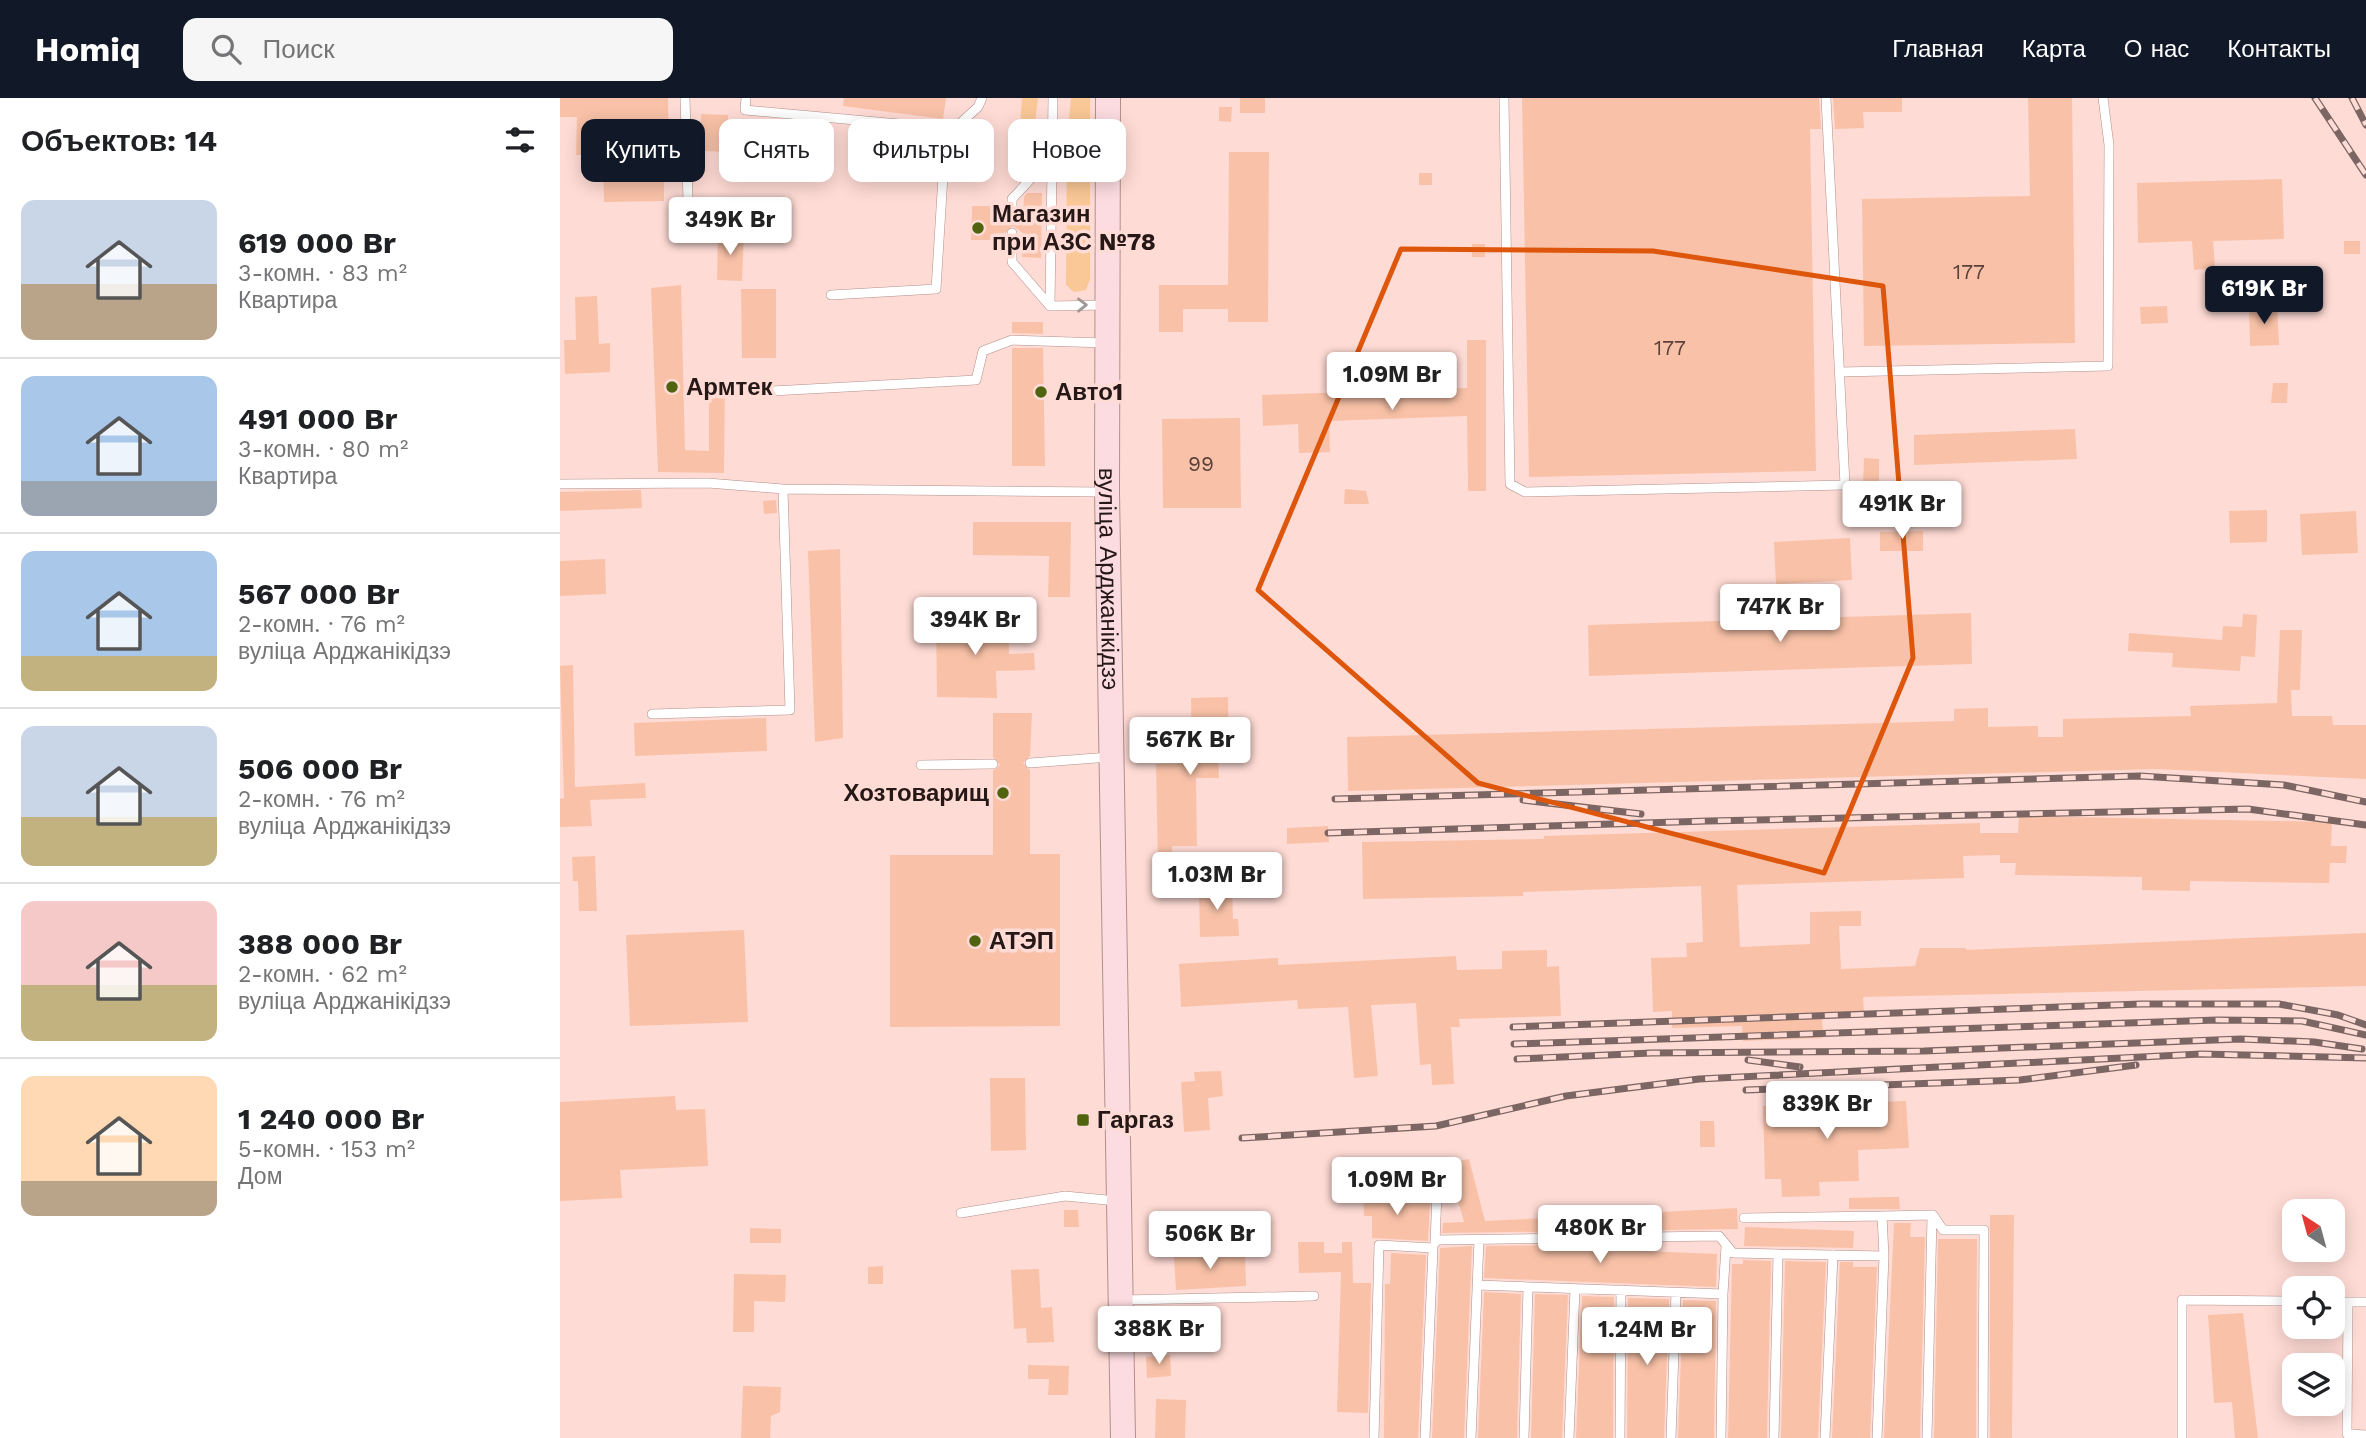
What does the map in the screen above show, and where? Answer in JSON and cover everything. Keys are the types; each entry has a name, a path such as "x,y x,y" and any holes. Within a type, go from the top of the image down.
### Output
{"main road":[{"name":"вуліца Арджанікідзэ","path":"1108,98 1107,492 1123,1438"}],"lane":[{"path":"685,98 688,201"},
{"path":"746,98 745,110 848,119"},
{"path":"965,119 978,107 982,98"},
{"path":"1052,119 1053,98"},
{"path":"1504,98 1510,484 1525,492 1845,485 1826,98"},
{"path":"1840,372 2108,366 2109,145 2103,98"},
{"path":"831,295 936,289 943,182"},
{"path":"1012,217 1012,199 1028,182"},
{"path":"1050,306 1051,182"},
{"path":"1012,233 1012,262 1050,306"},
{"path":"1050,306 1107,305"},
{"path":"772,391 976,380 983,351 1012,340 1107,343"},
{"path":"560,484 708,483 783,489 1107,492"},
{"path":"652,714 790,710 783,489"},
{"path":"1030,763 1111,756"},
{"path":"921,765 993,764"},
{"path":"1393,1193 1437,1193 1425,1438"},
{"path":"961,1213 1065,1196 1119,1201"},
{"path":"1744,1218 1933,1214"},
{"path":"1927,1438 1933,1214"},
{"path":"1933,1214 1943,1230 1984,1230 1983,1438"},
{"path":"1877,1438 1884,1256 1882,1216"},
{"path":"1374,1438 1379,1245 1479,1240 1719,1236 1732,1254 1884,1256"},
{"path":"1471,1438 1479,1240"},
{"path":"1721,1438 1726,1246"},
{"path":"1774,1438 1778,1254"},
{"path":"1825,1438 1833,1255"},
{"path":"1477,1285 1723,1294"},
{"path":"1524,1438 1528,1287"},
{"path":"1569,1438 1575,1289"},
{"path":"1620,1438 1621,1290"},
{"path":"1671,1438 1676,1292"},
{"path":"1120,1300 1314,1296"},
{"path":"2182,1438 2182,1300 2282,1301"},
{"path":"2366,1302 2348,1302 2347,1434 2366,1435"}],"highlighted area":[{"path":"1401,249 1653,251 1883,286 1913,658 1824,873 1478,783 1258,590"}],"shaded area":[{"path":"1022,98 1038,98 1035,119 1020,119"},
{"path":"1071,98 1090,98 1090,119 1069,119"},
{"path":"1067,182 1090,182 1090,279 1086,290 1074,292 1066,285"}],"building":[{"path":"560,98 668,98 668,119 581,119 581,155 576,155 577,117 560,117"},
{"path":"844,98 946,98 943,119 843,106"},
{"path":"1240,98 1265,98 1265,113 1240,113"},
{"path":"1522,98 1819,98 1821,129 1810,129 1816,471 1529,477"},
{"path":"1833,98 1902,98 1902,112 1863,112 1864,128 1835,129"},
{"path":"2028,98 2072,98 2075,343 1864,346 1862,199 2030,196"},
{"path":"1219,107 1232,107 1231,122 1219,121"},
{"path":"701,114 728,115 728,119 719,119 719,152 705,151 705,119 701,119"},
{"path":"1229,152 1269,152 1268,322 1228,322 1228,309 1183,309 1183,332 1159,332 1159,285 1228,285"},
{"path":"1419,173 1432,173 1432,185 1419,185"},
{"path":"2282,179 2284,239 2213,241 2215,268 2194,270 2192,241 2138,243 2137,183"},
{"path":"604,182 664,182 664,201 604,202"},
{"path":"1027,193 1042,193 1041,258 1022,257 1023,233 1013,226 1005,233 997,233 997,240 971,240 972,206 997,206 997,217 1005,217 1013,224 1023,217 1024,197"},
{"path":"718,234 744,235 742,281 717,280"},
{"path":"2344,241 2360,241 2360,254 2344,254"},
{"path":"1472,244 1485,244 1485,257 1472,257"},
{"path":"681,285 685,450 709,451 709,379 725,379 724,473 658,472 651,288"},
{"path":"741,289 776,289 776,358 742,358"},
{"path":"597,296 599,344 610,343 610,372 565,374 564,340 576,340 575,297"},
{"path":"2277,305 2279,345 2250,346 2249,306"},
{"path":"2167,306 2168,323 2141,324 2140,307"},
{"path":"1012,322 1043,322 1043,334 1012,333"},
{"path":"1467,340 1486,340 1486,491 1468,491 1467,416 1329,421 1330,452 1299,453 1298,424 1263,426 1262,395 1467,388"},
{"path":"1012,348 1043,348 1045,466 1012,466"},
{"path":"2273,383 2288,383 2287,403 2271,403"},
{"path":"1240,418 1241,508 1163,508 1162,419"},
{"path":"2075,429 2077,459 1914,465 1914,435"},
{"path":"1864,458 1879,459 1879,485 1863,485"},
{"path":"1345,489 1366,491 1369,504 1344,504"},
{"path":"641,490 642,508 560,511 560,492"},
{"path":"776,500 777,513 764,514 763,501"},
{"path":"2267,510 2267,542 2230,543 2229,511"},
{"path":"2356,511 2358,553 2302,555 2300,514"},
{"path":"973,522 1071,522 1070,597 1048,597 1049,556 973,555"},
{"path":"1923,531 1923,551 1880,551 1880,532"},
{"path":"1850,538 1852,580 1776,584 1774,542"},
{"path":"840,549 843,738 815,742 808,551"},
{"path":"605,559 606,594 560,596 560,561"},
{"path":"1971,613 1972,664 1589,676 1588,625"},
{"path":"2243,614 2257,615 2255,657 2241,656 2240,671 2172,667 2173,653 2128,651 2129,633 2222,640 2223,626 2242,627"},
{"path":"1008,619 1009,654 1034,653 1035,670 996,671 997,698 937,697 936,620"},
{"path":"2280,630 2302,630 2300,690 2291,690 2292,716 2332,716 2333,725 2366,725 2366,779 2156,769 1348,791 1347,737 1954,721 1954,709 1988,708 1988,727 2038,726 2038,737 2063,737 2063,719 2191,716 2190,706 2277,703"},
{"path":"573,665 575,787 645,783 646,798 590,800 592,826 560,827 560,799 564,798 560,666"},
{"path":"1228,697 1229,756 1218,756 1219,778 1196,778 1197,846 1172,846 1172,868 1158,868 1156,764 1192,763 1191,698"},
{"name":"АТЭП","path":"993,713 1032,713 1030,756 1023,763 1030,770 1030,854 1060,854 1060,1026 890,1027 890,855 993,855 993,771 1000,765 993,757"},
{"path":"766,718 767,751 635,756 634,723"},
{"path":"2019,816 2332,822 2331,846 2347,846 2346,863 2330,863 2329,883 2190,881 2190,891 2142,890 2142,877 2015,875 2016,863 2000,863 2000,855 1963,856 1964,878 1737,885 1740,947 1810,944 1810,912 1861,911 1861,926 1839,926 1841,969 1915,966 1920,948 1966,950 2366,933 2366,986 1863,997 1864,1012 1822,1014 1823,1038 1743,1041 1742,1026 1672,1028 1672,1011 1653,1012 1651,958 1687,957 1686,943 1703,942 1701,886 1523,892 1523,896 1363,899 1362,842 1544,839 1544,836 1980,823 1980,833 2018,833"},
{"path":"1328,826 1329,842 1287,844 1287,828"},
{"path":"595,856 597,911 579,911 578,881 573,881 572,857"},
{"path":"1232,886 1233,919 1238,919 1239,936 1200,937 1199,887"},
{"path":"744,930 748,1022 630,1026 626,935"},
{"path":"1547,950 1547,967 1559,966 1561,1016 1459,1019 1460,1027 1451,1027 1454,1084 1432,1085 1431,1064 1420,1065 1416,1003 1371,1005 1378,1076 1354,1078 1348,1007 1298,1009 1297,1000 1181,1007 1179,964 1278,958 1278,965 1456,956 1457,970 1502,969 1502,951"},
{"path":"1221,1071 1223,1096 1208,1098 1210,1130 1184,1132 1181,1082 1195,1081 1194,1072"},
{"path":"990,1078 1025,1078 1026,1150 991,1151"},
{"path":"675,1096 676,1110 705,1109 708,1166 620,1170 622,1198 560,1201 560,1102"},
{"path":"1906,1101 1909,1148 1858,1150 1859,1181 1819,1182 1820,1196 1782,1197 1781,1179 1765,1179 1763,1106"},
{"path":"1700,1121 1714,1121 1715,1147 1700,1147"},
{"path":"1469,1159 1485,1221 1737,1208 1738,1229 1442,1233 1443,1223 1464,1222 1452,1179 1431,1182 1431,1186 1412,1186 1408,1171"},
{"path":"1363,1188 1379,1188 1379,1202 1430,1200 1428,1241 1372,1238 1372,1216 1364,1216"},
{"path":"1899,1197 1900,1209 1849,1209 1849,1198"},
{"path":"1064,1210 1078,1210 1079,1227 1064,1227"},
{"path":"1990,1215 2014,1215 2012,1438 1990,1438"},
{"path":"1894,1223 1911,1223 1910,1237 1925,1237 1920,1438 1884,1438"},
{"path":"1745,1227 1854,1231 1853,1248 1744,1246"},
{"path":"750,1228 781,1229 781,1243 750,1243"},
{"path":"1938,1239 1977,1239 1976,1438 1934,1438"},
{"path":"1298,1242 1324,1242 1324,1253 1342,1253 1342,1242 1352,1242 1353,1283 1371,1283 1368,1413 1337,1412 1341,1272 1299,1273"},
{"path":"1620,1244 1620,1250 1717,1254 1716,1287 1484,1278 1486,1246"},
{"path":"1472,1246 1464,1438 1432,1438 1440,1248"},
{"path":"1245,1252 1246,1286 1176,1290 1174,1256"},
{"path":"1391,1253 1426,1255 1418,1438 1384,1438 1385,1284 1390,1284"},
{"path":"1743,1260 1771,1261 1767,1438 1728,1438 1732,1264 1743,1264"},
{"path":"1785,1261 1826,1262 1818,1438 1781,1438"},
{"path":"1840,1262 1853,1262 1853,1267 1877,1267 1870,1438 1832,1438"},
{"path":"883,1266 883,1284 868,1284 868,1267"},
{"path":"1039,1269 1041,1308 1052,1307 1054,1342 1027,1343 1026,1328 1014,1329 1011,1270"},
{"path":"734,1274 786,1275 785,1302 754,1301 754,1332 733,1332"},
{"path":"1484,1292 1521,1294 1517,1438 1478,1438"},
{"path":"1535,1294 1568,1295 1562,1438 1531,1438"},
{"path":"1582,1296 1614,1297 1613,1438 1576,1438"},
{"path":"1628,1298 1669,1299 1664,1438 1627,1438"},
{"path":"1683,1300 1716,1301 1714,1438 1678,1438"},
{"path":"2243,1313 2258,1438 2235,1438 2232,1402 2214,1403 2208,1315"},
{"path":"1170,1355 1171,1376 1147,1378 1146,1357"},
{"path":"1028,1365 1069,1366 1068,1395 1048,1395 1049,1379 1028,1379"},
{"path":"743,1386 781,1387 780,1412 771,1416 770,1438 741,1438"},
{"path":"1156,1399 1186,1400 1185,1438 1155,1438"}],"railway":[{"path":"2315,98 2366,175"},
{"path":"2352,98 2366,125"},
{"path":"1335,799 2140,776 2284,785 2366,802"},
{"path":"1523,800 1641,814"},
{"path":"1328,833 2248,809 2366,825"},
{"path":"1513,1027 2141,1004 2279,1004 2338,1015 2366,1025"},
{"path":"1514,1044 2217,1020 2302,1021 2366,1035"},
{"path":"1517,1059 1651,1053 1924,1051 2241,1039 2314,1042 2362,1049"},
{"path":"1242,1138 1436,1126 1566,1096 1699,1079 2201,1054 2366,1058"},
{"path":"1748,1060 1800,1067"},
{"path":"1746,1090 2020,1080 2136,1065"}],"place":[{"name":"Магазин при АЗС №78","path":"978,228"},
{"name":"Армтек","path":"672,387"},
{"name":"Авто1","path":"1041,392"},
{"name":"Хозтоварищ","path":"1003,793"},
{"name":"АТЭП","path":"975,941"},
{"name":"Гаргаз","path":"1083,1120"}]}
